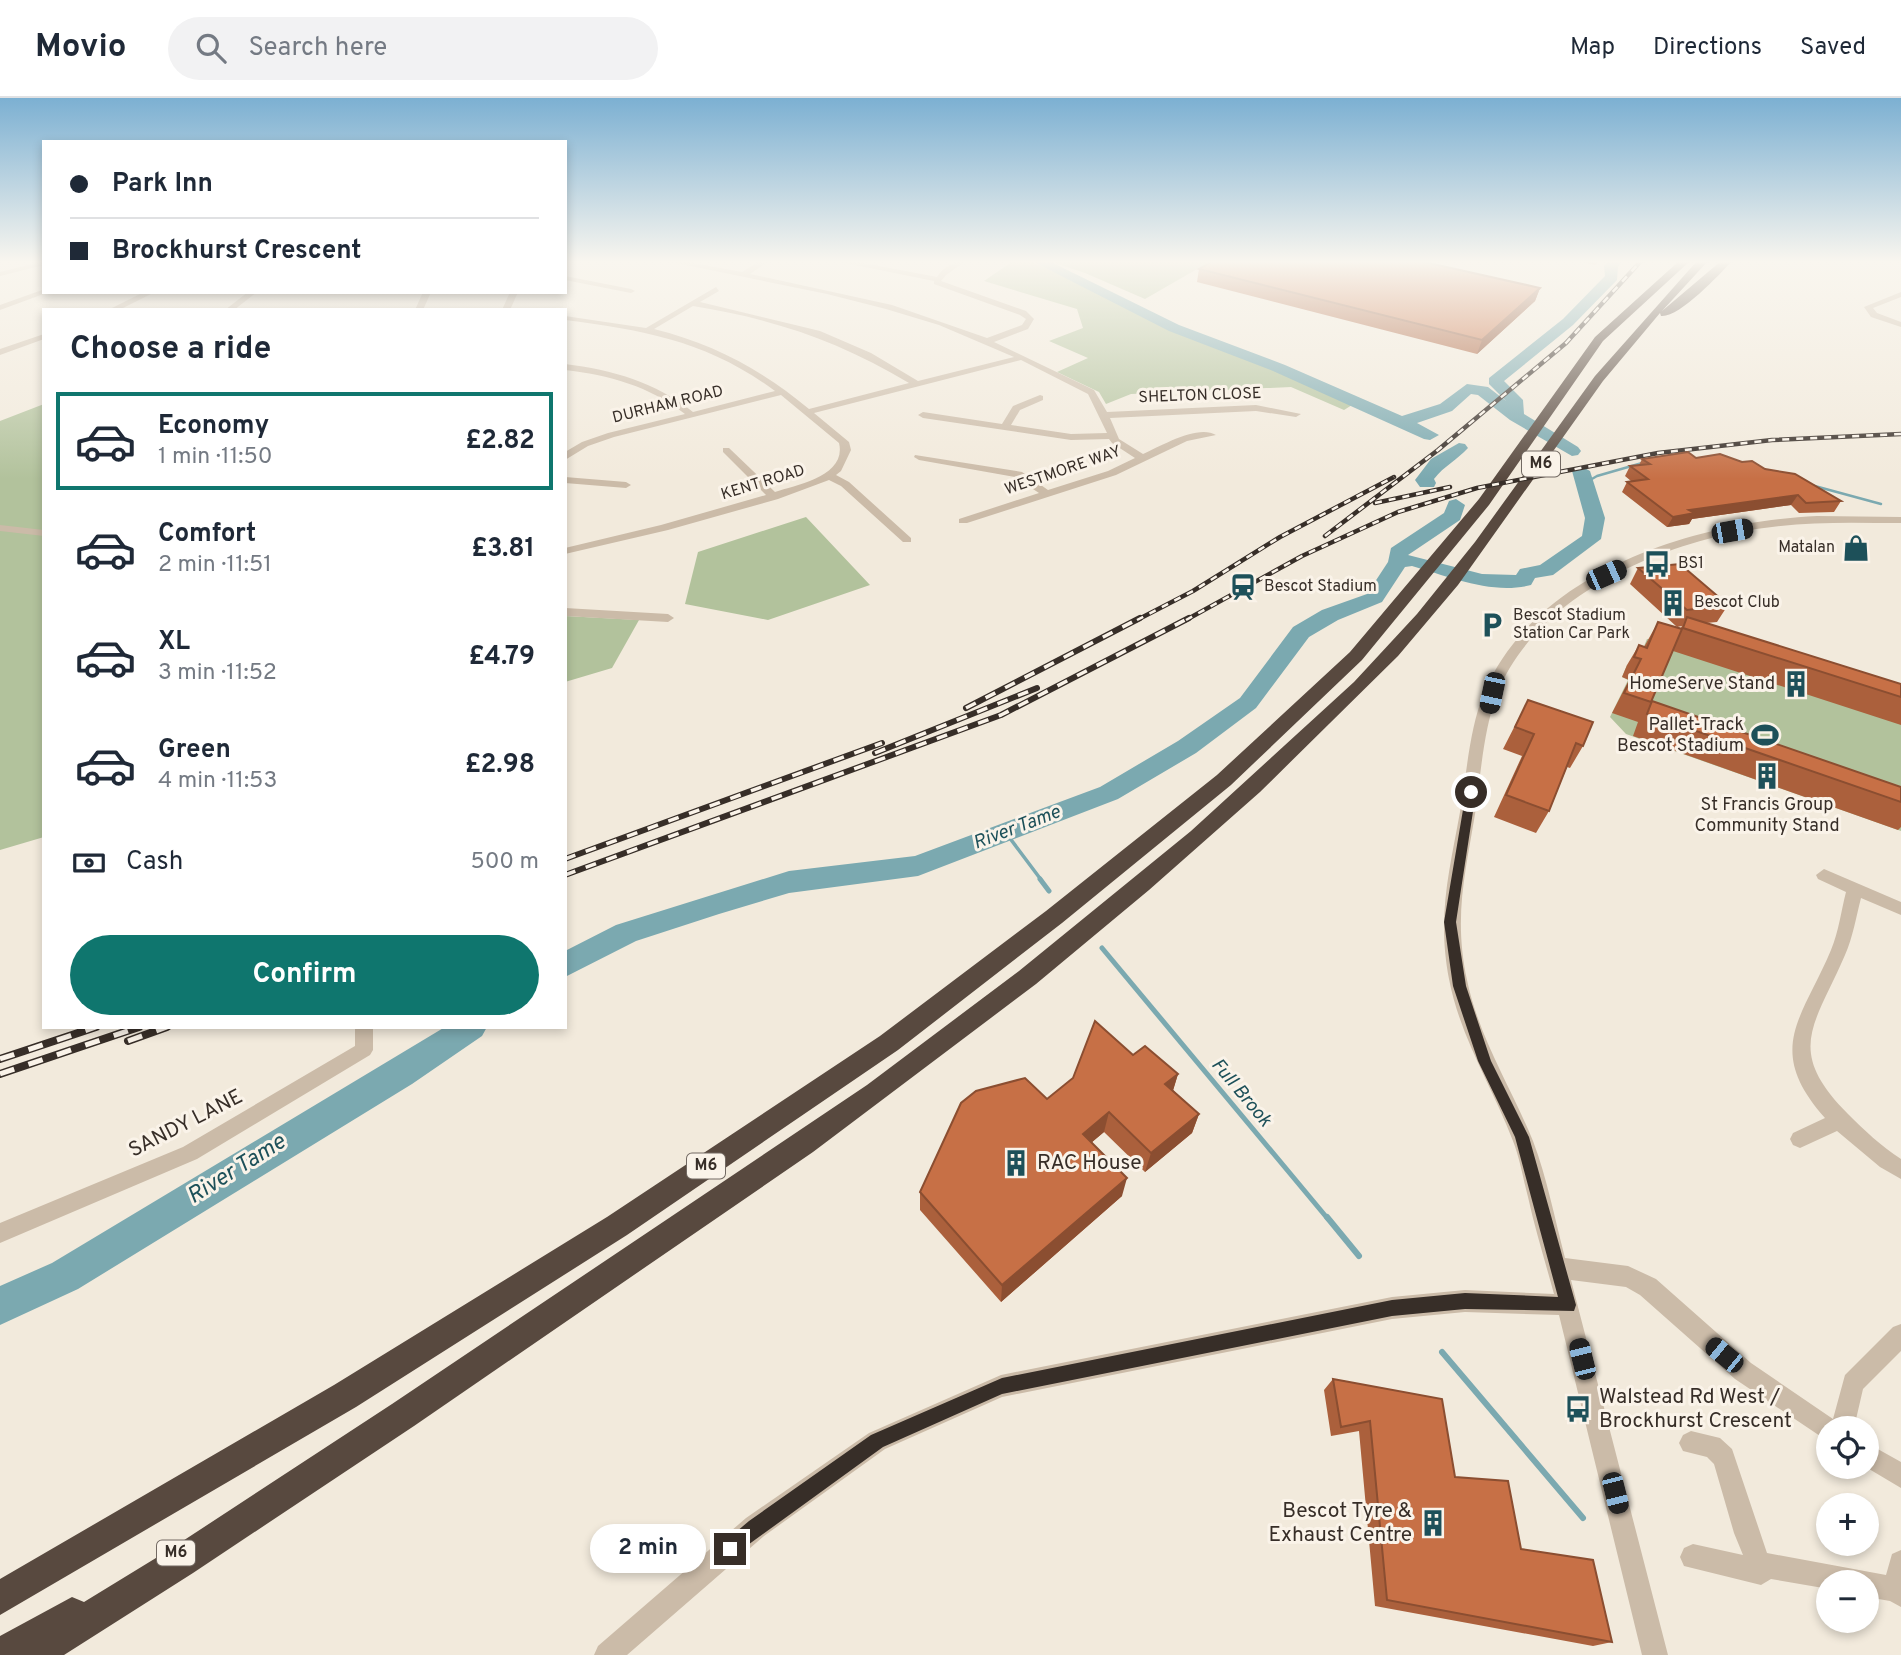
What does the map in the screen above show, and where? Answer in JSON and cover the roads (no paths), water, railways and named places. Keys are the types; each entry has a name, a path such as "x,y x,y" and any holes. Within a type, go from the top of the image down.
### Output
{"highway":[{"name":"M6","path":"0,1598 345,1396 617,1226 889,1043 1054,917 1367,661 1605,334"},
{"name":"M6","path":"0,1655 351,1450 909,1069 1187,846 1267,776 1367,661 1469,561 1516,500 1589,391 1637,334"},
{"path":"31,1655 351,1450"}],"street":[{"name":"KENT ROAD","path":"567,551 664,528 774,497 830,476 844,457 844,442 783,392 747,367 717,352 655,334"},
{"path":"816,334 868,355 917,384"},
{"path":"962,334 1020,358 1091,393 1119,445 1144,458"},
{"path":"985,342 1007,334"},
{"path":"0,352 42,338"},
{"path":"807,412 1020,358"},
{"path":"567,367 608,373 649,386 692,415"},
{"name":"DURHAM ROAD","path":"567,456 598,439 783,392"},
{"path":"1005,428 1016,408 1040,398"},
{"name":"SHELTON CLOSE","path":"1104,415 1256,408 1296,414"},
{"path":"923,415 1071,437 1112,436"},
{"name":"WESTMORE WAY","path":"963,521 1111,473 1185,438 1211,435"},
{"path":"726,450 774,497"},
{"path":"919,457 1018,474 1047,494"},
{"path":"830,476 845,484 906,540"},
{"path":"567,480 626,485"},
{"path":"1655,1655 1568,1305 1522,1137 1485,1061 1460,986 1450,922 1471,792 1492,693 1506,663 1549,613 1590,583 1639,561 1683,544 1765,525 1805,520 1901,520"},
{"path":"0,528 42,533"},
{"path":"567,612 668,618"},
{"path":"1824,875 1901,909"},
{"path":"1854,889 1841,945 1804,1028 1801,1057 1811,1086 1841,1120 1901,1170"},
{"name":"SANDY LANE","path":"0,1233 190,1153 364,1050 363,1029"},
{"path":"1800,1139 1841,1120"},
{"path":"1558,1268 1628,1277 1648,1287 1743,1371 1816,1421"},
{"path":"607,1655 755,1527 877,1441 1002,1386 1392,1308 1465,1301 1568,1305"},
{"path":"1845,1416 1853,1383 1901,1335"},
{"path":"1691,1443 1712,1446 1724,1457 1746,1533 1761,1572 1693,1557"},
{"path":"1879,1462 1901,1476"},
{"path":"1879,1587 1898,1591 1901,1563"},
{"path":"1759,1564 1816,1574"}],"waterway":[{"name":"River Tame","path":"1189,334 1279,368 1400,422"},
{"name":"River Tame","path":"1516,416 1515,400 1495,381 1554,334"},
{"name":"River Tame","path":"1400,422 1446,407 1467,389 1482,390 1516,416"},
{"name":"River Tame","path":"1516,416 1572,451"},
{"name":"River Tame","path":"1400,422 1430,435"},
{"name":"River Tame","path":"1427,483 1424,480 1437,463 1459,448"},
{"path":"1585,483 1597,476 1642,463"},
{"name":"River Tame","path":"1398,562 1413,560 1481,580 1524,581 1527,573 1546,571 1591,539 1595,518 1581,471"},
{"path":"1811,485 1881,504"},
{"name":"River Tame","path":"1398,562 1398,552 1453,516 1456,505"},
{"name":"River Tame","path":"567,964 626,933 713,905 789,882 918,866 1109,793 1187,747 1248,703 1301,632 1330,615 1375,598 1398,562"},
{"name":"Full Brook","path":"1006,833 1042,881"},
{"name":"Full Brook","path":"1040,879 1049,891"},
{"name":"Full Brook","path":"1102,948 1328,1219"},
{"name":"River Tame","path":"0,1306 65,1276 400,1074 468,1029"},
{"name":"Full Brook","path":"1327,1217 1359,1256"},
{"name":"Full Brook","path":"1442,1352 1583,1518"}],"railway":[{"path":"1325,536 1438,450 1575,334"},
{"path":"1186,620 1302,556 1398,512 1477,488 1658,453 1772,440 1901,434"},
{"path":"1137,620 1193,591 1280,537 1394,477"},
{"path":"1375,503 1450,487"},
{"path":"966,708 1140,618"},
{"path":"567,874 1001,715 1189,618"},
{"path":"875,753 1037,688"},
{"path":"567,858 882,743"},
{"path":"0,1059 90,1029"},
{"path":"0,1074 133,1029"},
{"path":"128,1041 161,1029"}],"place":[{"name":"Matalan","path":"1856,548"},
{"name":"BS1","path":"1657,564"},
{"name":"Bescot Stadium","path":"1243,587"},
{"name":"Bescot Club","path":"1673,603"},
{"name":"Bescot Stadium Station Car Park","path":"1492,625"},
{"name":"HomeServe Stand","path":"1796,684"},
{"name":"Pallet-Track Bescot Stadium","path":"1765,735"},
{"name":"St Francis Group Community Stand","path":"1767,776"},
{"name":"RAC House","path":"1016,1163"},
{"name":"Walstead Rd West / Brockhurst Crescent","path":"1578,1409"},
{"name":"Bescot Tyre & Exhaust Centre","path":"1433,1523"}]}
